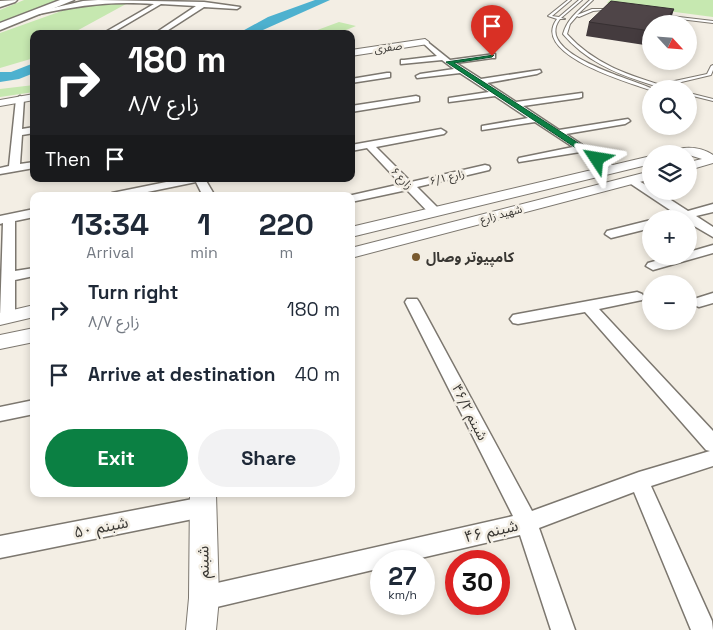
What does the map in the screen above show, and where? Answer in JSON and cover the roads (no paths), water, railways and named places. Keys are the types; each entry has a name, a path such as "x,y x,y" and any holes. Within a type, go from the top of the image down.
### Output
{"highway":[{"path":"0,4 12,0"},
{"path":"0,27 69,0"}],"street":[{"path":"39,12 83,3 117,0 237,6"},
{"path":"164,30 210,0"},
{"path":"112,30 162,1"},
{"path":"425,42 446,60 613,169"},
{"name":"صفری","path":"355,52 425,42"},
{"path":"404,62 492,56"},
{"path":"420,76 462,70"},
{"path":"479,82 537,72"},
{"path":"355,80 387,76"},
{"path":"452,100 496,93"},
{"path":"514,105 579,95"},
{"path":"0,101 30,98"},
{"path":"14,168 20,99"},
{"path":"355,108 416,99"},
{"path":"485,128 536,119"},
{"path":"557,133 625,121"},
{"path":"18,132 30,130"},
{"path":"355,147 442,132"},
{"name":"۶ زارع","path":"369,145 434,211"},
{"path":"522,160 581,149"},
{"path":"697,152 705,154 710,161 697,164"},
{"name":"شهید زارع","path":"355,231 642,162"},
{"path":"0,171 30,166"},
{"name":"۶/۱ زارع","path":"355,198 485,168"},
{"name":"شهید زارع","path":"355,252 642,177"},
{"path":"632,180 678,210"},
{"path":"132,192 181,182"},
{"path":"697,212 713,208"},
{"path":"30,214 4,219 4,318 30,312"},
{"path":"697,222 713,232"},
{"path":"611,234 642,226"},
{"path":"653,266 713,250"},
{"path":"5,275 30,272"},
{"path":"518,319 637,297"},
{"name":"۴۶/۲ شبنم","path":"412,302 527,523 563,630"},
{"path":"588,306 713,444"},
{"path":"0,342 30,336"},
{"path":"0,414 30,408"},
{"name":"۴۶ شبنم","path":"204,598 527,523 639,481 713,458"},
{"path":"639,481 703,630"},
{"name":"۵۰ شبنم","path":"0,547 203,500"},
{"name":"شبنم","path":"201,630 204,598 203,500"}],"lane":[{"path":"570,0 550,16 572,19 592,10 620,8 588,4"},
{"path":"592,0 572,19 565,34 574,47 587,56 604,66 642,80"},
{"path":"603,8 580,1 560,18 552,31 555,41 570,55 622,80 642,86"},
{"path":"606,4 611,6"},
{"path":"656,13 713,21"},
{"path":"685,80 709,75 713,66"},
{"path":"697,96 713,100"},
{"path":"697,101 713,105"}],"waterway":[{"path":"251,30 325,0"},
{"path":"0,77 14,76 30,69"}],"place":[{"name":"کامپیوتر وصال","path":"416,257"}]}
